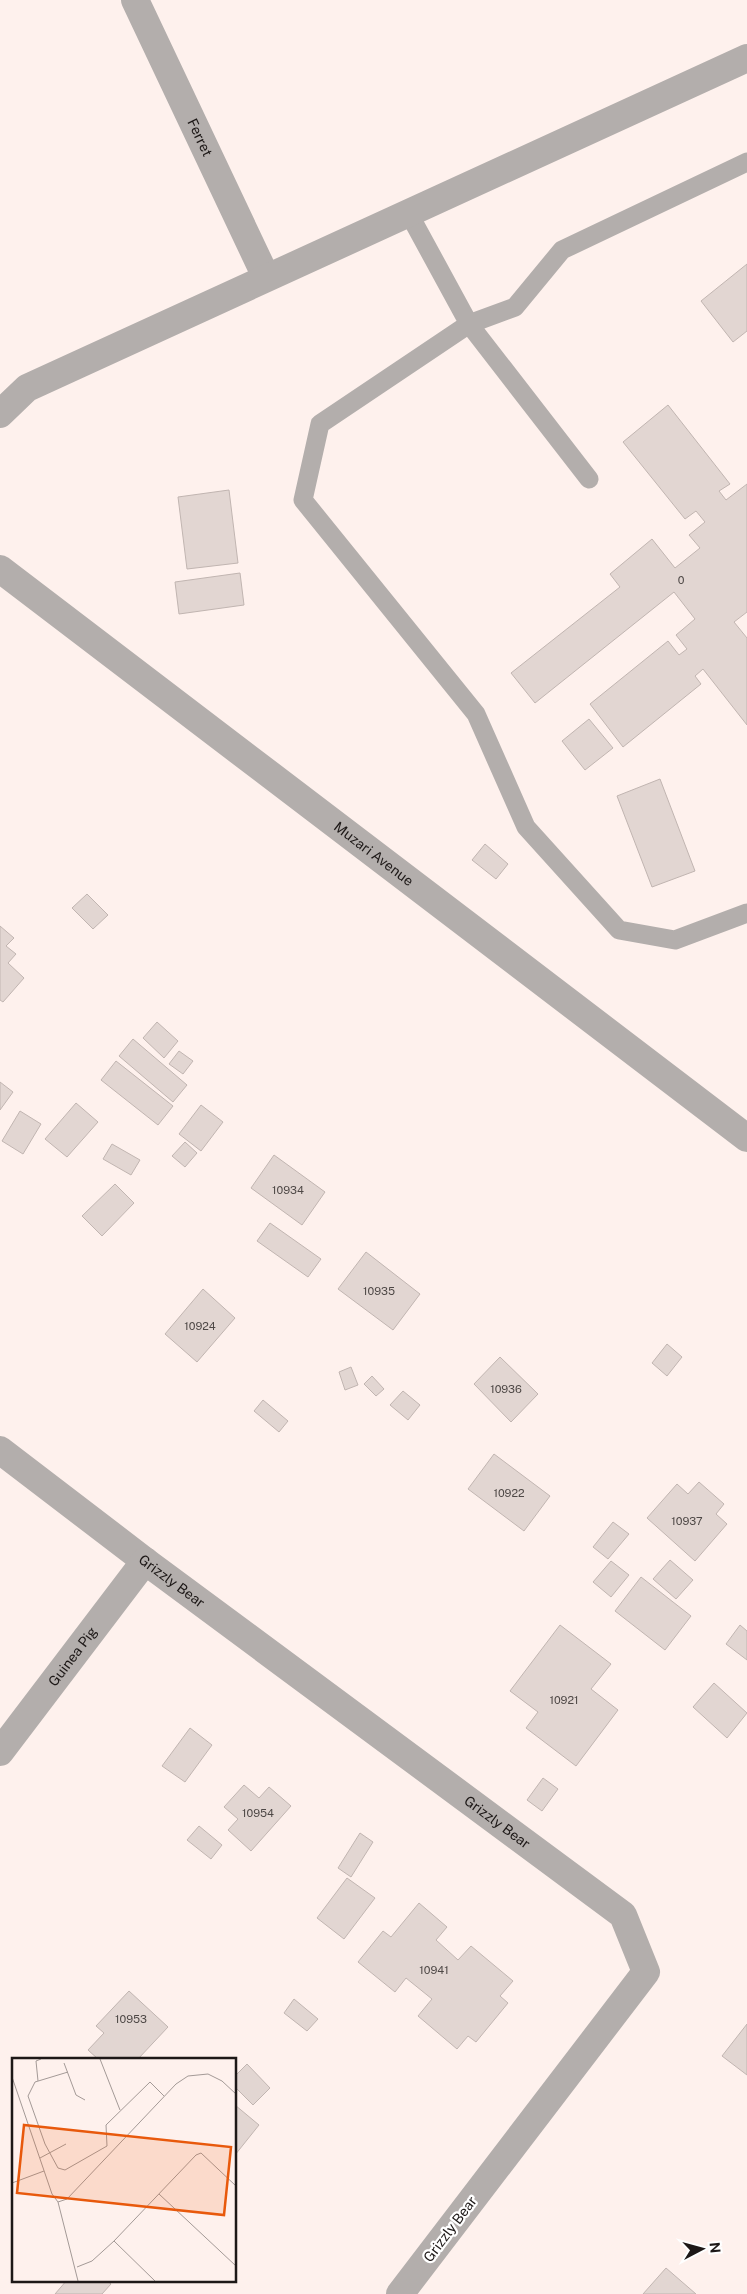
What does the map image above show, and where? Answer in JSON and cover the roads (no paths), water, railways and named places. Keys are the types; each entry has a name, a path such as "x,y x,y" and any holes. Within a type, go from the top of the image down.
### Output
{"street":[{"name":"Ferret","path":"135,0 266,276"},
{"path":"0,414 27,388 266,276 747,58"},
{"name":"Muzari Avenue","path":"0,568 747,1138"},
{"name":"Grizzly Bear","path":"0,1450 145,1561 623,1915 646,1972 400,2294"},
{"name":"Guinea Pig","path":"0,1752 145,1561"}],"lane":[{"path":"747,162 562,250 515,307 469,324 320,424 304,500 476,714 526,827 619,930 675,940 747,913"},
{"path":"408,212 469,324 589,479"}]}
